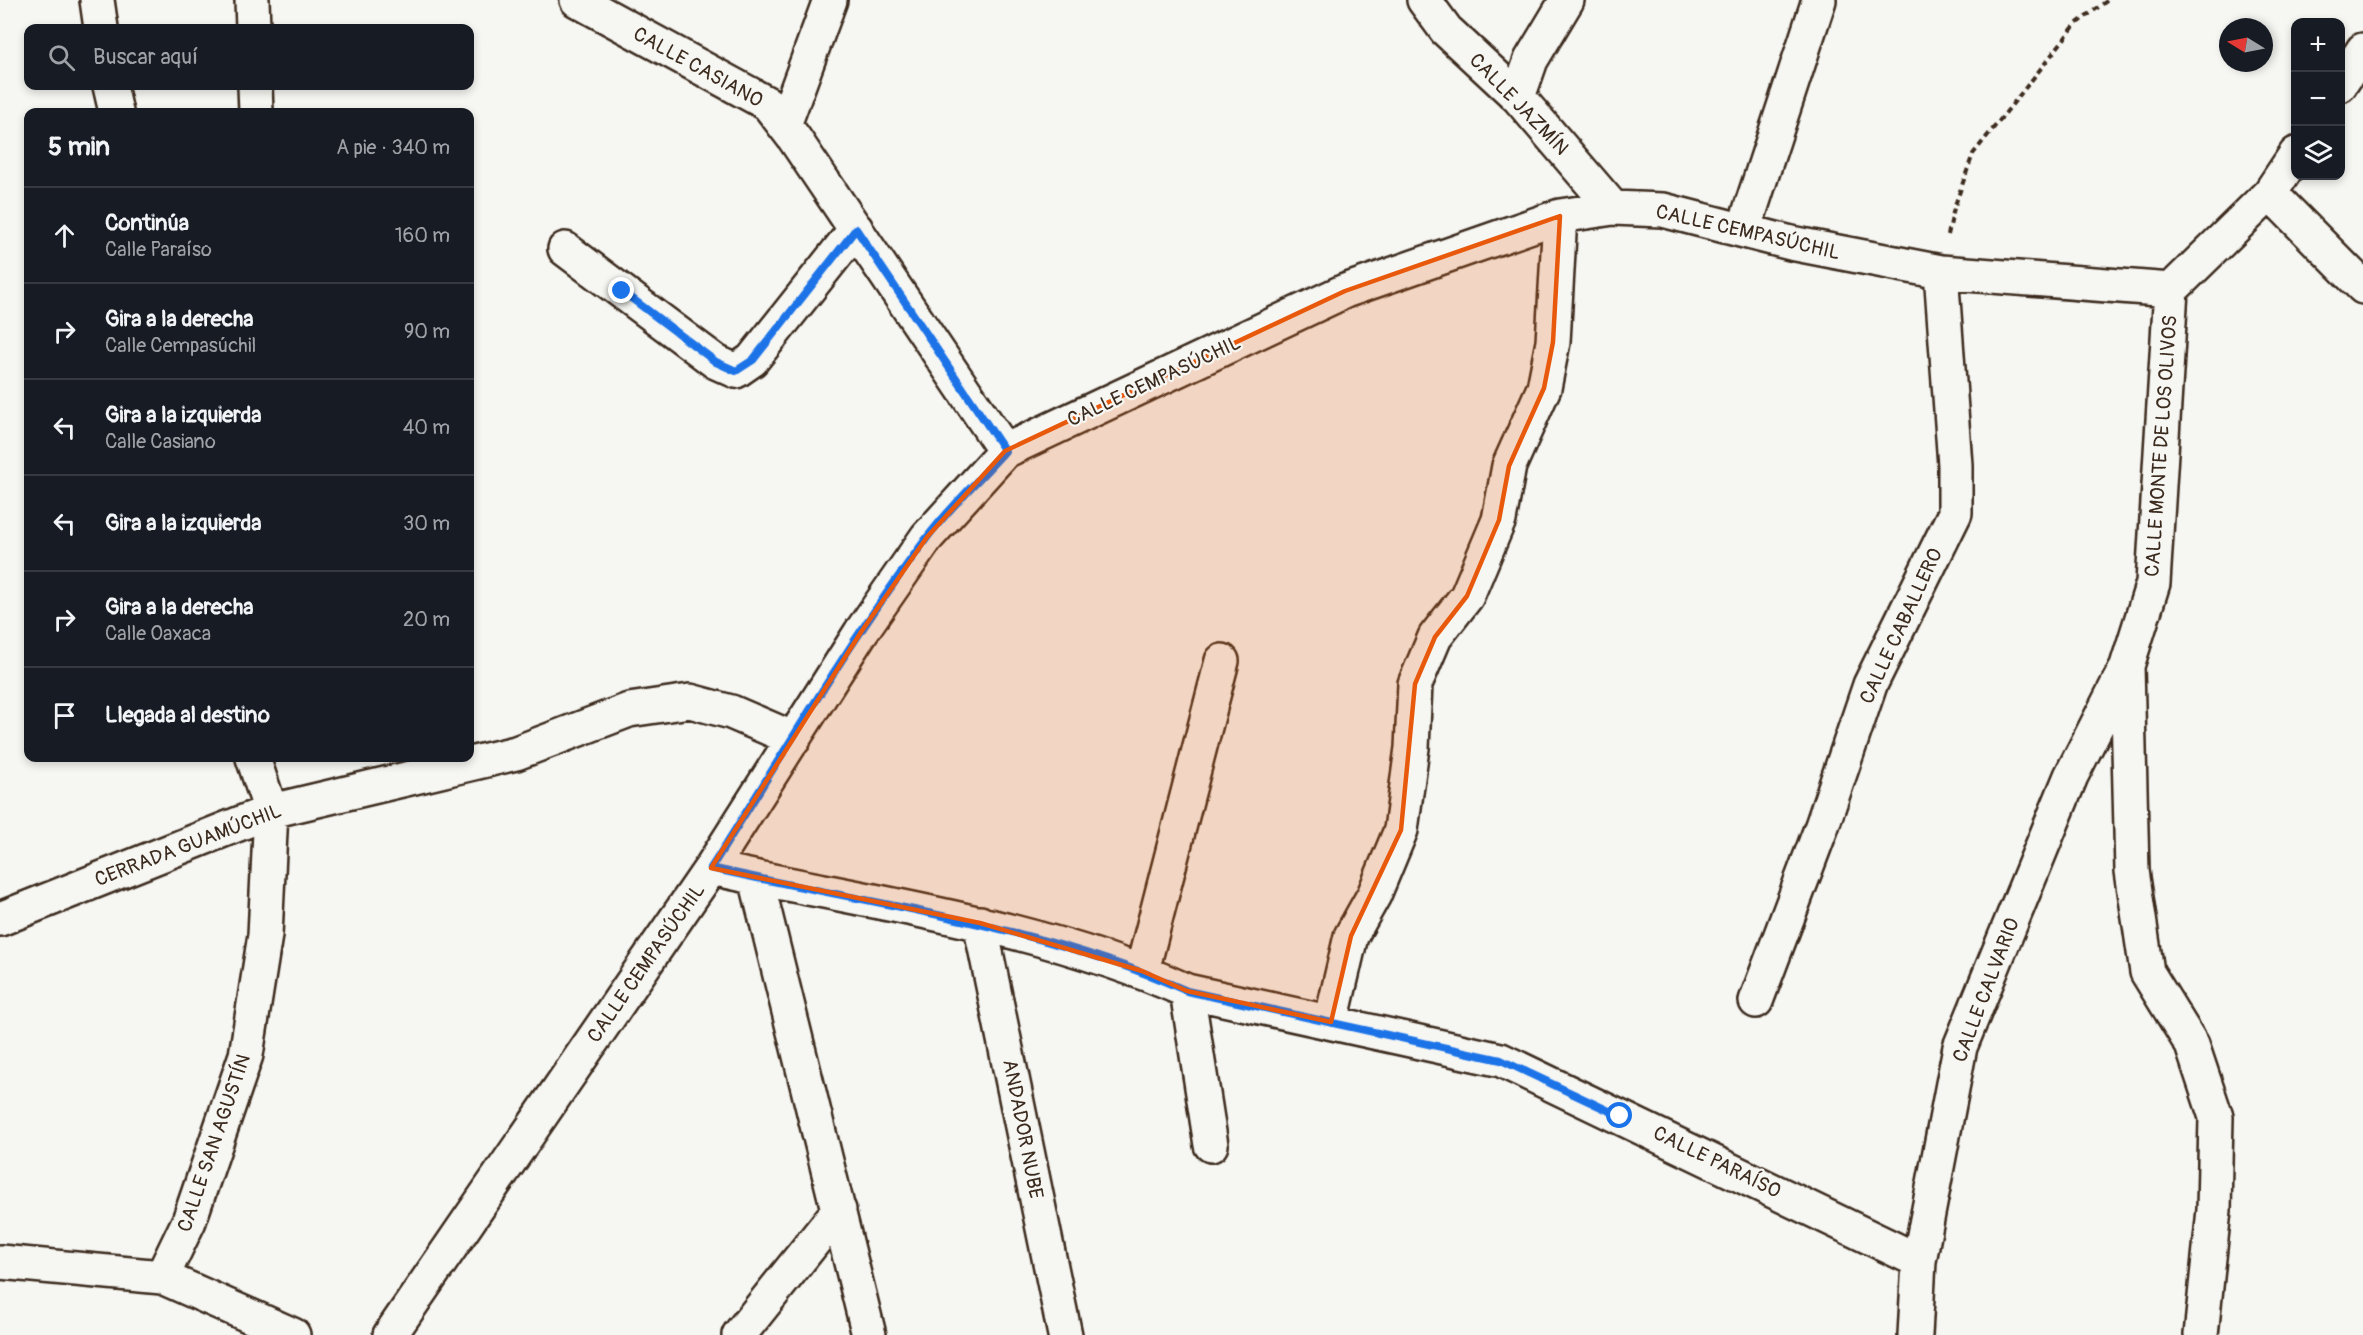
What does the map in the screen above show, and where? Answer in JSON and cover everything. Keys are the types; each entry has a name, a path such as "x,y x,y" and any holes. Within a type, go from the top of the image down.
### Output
{"street":[{"path":"98,0 101,24"},
{"path":"252,0 253,24"},
{"name":"CALLE CASIANO","path":"577,0 768,104 856,229 1005,451"},
{"path":"784,125 830,0"},
{"name":"CALLE JAZMÍN","path":"1424,0 1446,30 1518,97 1613,208"},
{"path":"1518,97 1531,60 1567,0"},
{"path":"1744,229 1819,0"},
{"path":"2345,77 2363,50"},
{"path":"111,90 115,108"},
{"path":"255,90 256,108"},
{"path":"2171,290 2270,193 2291,160"},
{"path":"2270,193 2363,287"},
{"name":"CALLE CEMPASÚCHIL","path":"390,1335 711,868 861,632 927,537 1005,451 1345,291 1560,216 1613,208 1663,210 1744,229 1791,243 1941,272 2171,290"},
{"path":"1331,1022 1351,936 1374,895 1401,830 1412,748 1415,684 1435,637 1467,596 1499,520 1509,466 1544,388 1553,342 1560,216"},
{"path":"565,249 716,362 736,371 753,360 856,229"},
{"name":"CALLE CABALLERO","path":"1756,1000 1822,826 1870,685 1955,513 1955,465 1941,272"},
{"name":"CALLE MONTE DE LOS OLIVOS","path":"2171,290 2153,583 2127,666 2132,871 2147,972 2192,1045 2216,1117 2214,1210 2201,1335"},
{"path":"1142,971 1222,661"},
{"name":"CALLE CALVARIO","path":"1915,1335 1919,1261 1960,1047 2071,776 2127,666"},
{"name":"CERRADA GUAMÚCHIL","path":"0,919 271,811 516,753 629,710 690,701 731,712 794,739"},
{"name":"CALLE SAN AGUSTÍN","path":"162,1277 189,1221 246,1055 265,935 271,811 254,762"},
{"name":"CALLE PARAÍSO","path":"711,868 980,924 1142,971 1187,991 1501,1060 1919,1261"},
{"path":"756,878 869,1335"},
{"name":"ANDADOR NUBE","path":"980,924 1065,1335"},
{"path":"1187,991 1211,1145"},
{"path":"739,1335 839,1210"},
{"path":"0,1262 162,1277 293,1335"}],"path":[{"path":"1941,272 1954,208 1973,154 2076,24 2108,0"}],"highlighted area":[{"path":"1560,216 1553,342 1544,388 1509,466 1499,520 1467,596 1435,637 1415,684 1401,830 1351,936 1331,1022 1187,991 1142,971 980,923 711,868 861,632 927,537 1005,451 1345,291"}],"route":[{"path":"622,291 716,362 736,371 753,360 856,229 1005,451 927,537 861,632 711,868 980,924 1142,971 1187,991 1501,1060 1620,1116"}]}
